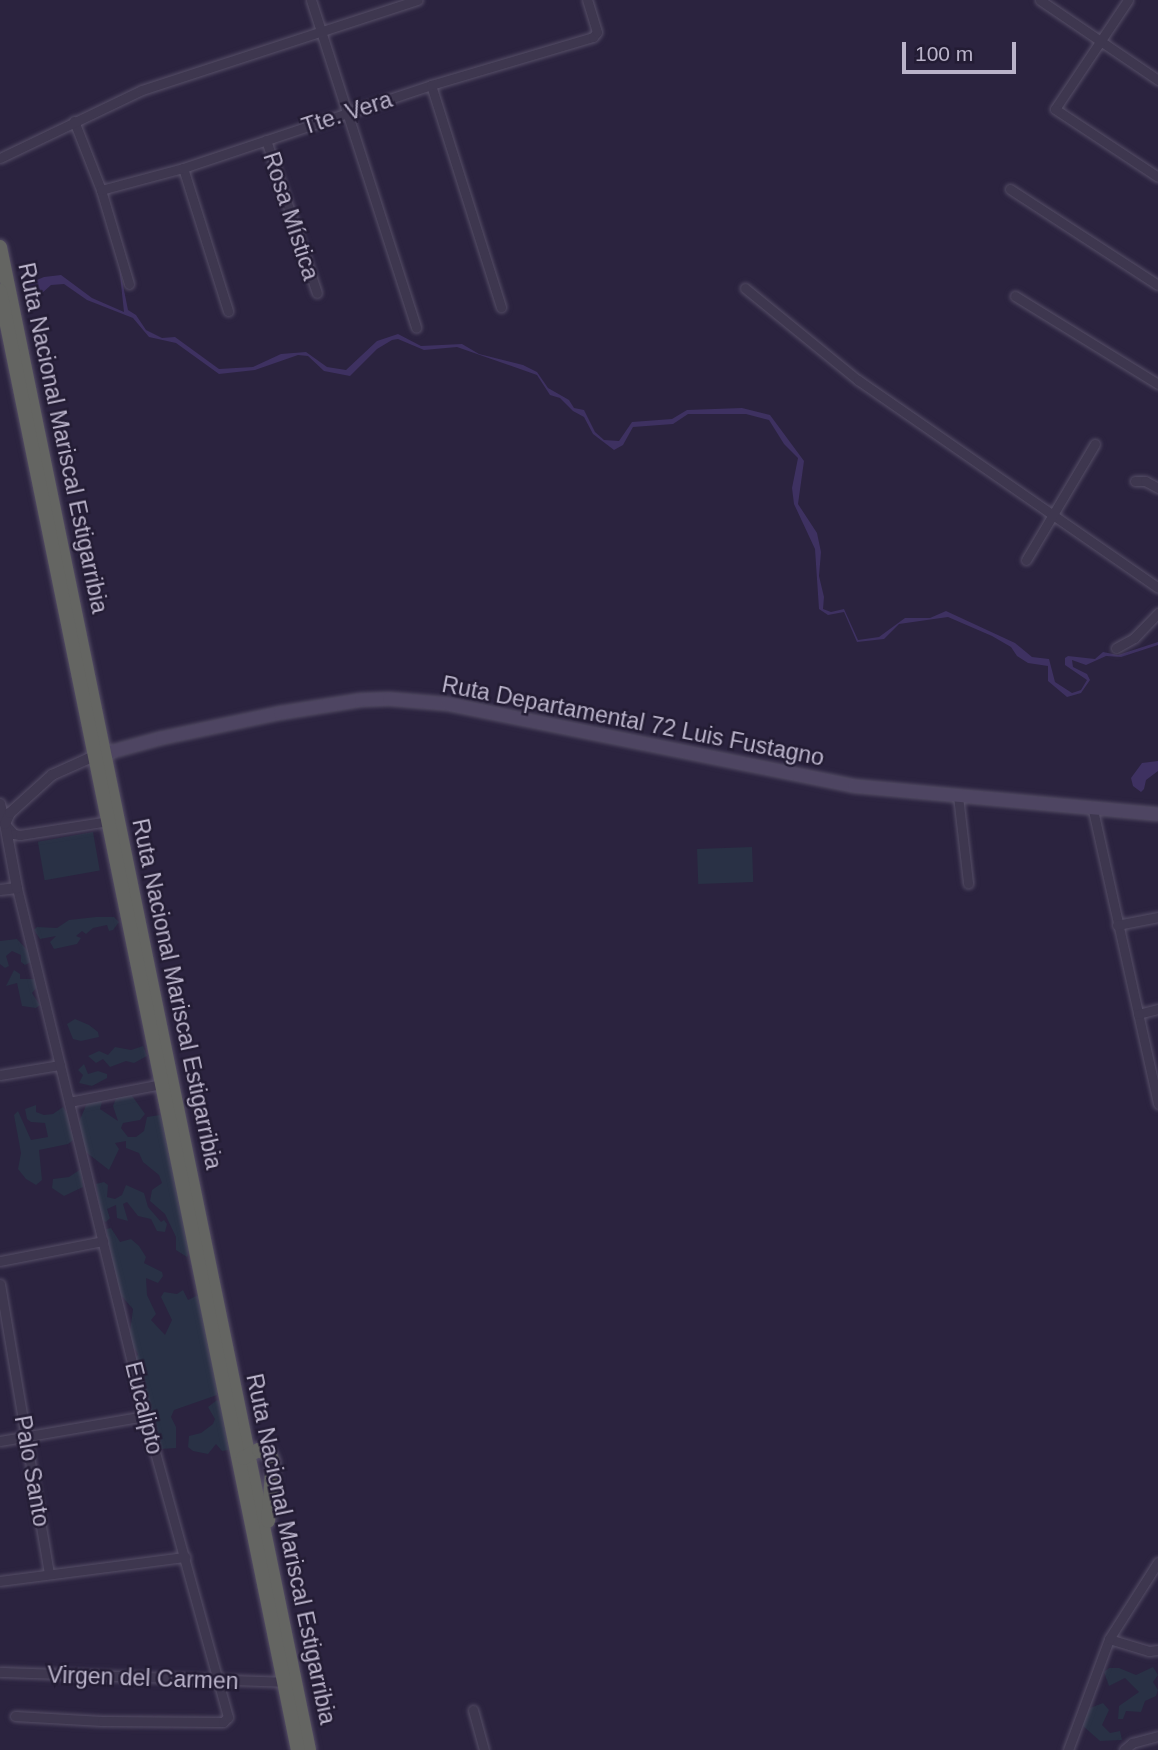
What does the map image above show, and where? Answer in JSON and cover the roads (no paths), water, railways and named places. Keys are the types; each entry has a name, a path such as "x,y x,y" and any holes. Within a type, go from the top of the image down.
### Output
{"highway":[{"name":"Ruta Nacional Mariscal Estigarribia","path":"0,247 99,755 108,821 162,1084 244,1458 276,1589 309,1750"},
{"name":"Ruta Nacional Mariscal Estigarribia","path":"0,291 244,1458 298,1750"},
{"path":"244,1458 265,1451 275,1470 267,1512 276,1589"}],"main road":[{"name":"Ruta Departamental 72 Luis Fustagno","path":"99,755 280,713 350,701 389,699 448,704 854,786 1158,814"}],"street":[{"path":"311,0 416,328"},
{"path":"0,158 142,90 418,0"},
{"name":"Tte. Vera","path":"101,190 183,168 432,85 593,37 597,32 587,0"},
{"path":"1040,0 1158,80"},
{"path":"1128,0 1055,109 1158,177"},
{"path":"432,85 501,307"},
{"path":"74,121 101,190 130,284"},
{"name":"Rosa Mística","path":"266,140 317,293"},
{"path":"183,168 228,311"},
{"path":"1010,189 1158,285"},
{"path":"745,288 858,380 1158,588"},
{"path":"1015,296 1158,384"},
{"path":"1027,560 1095,444"},
{"path":"1135,481 1145,481 1158,488"},
{"path":"1116,648 1134,638 1158,613"},
{"path":"5,824 15,807 52,775 99,755"},
{"path":"958,796 968,883"},
{"path":"0,803 16,888 0,890"},
{"path":"1093,810 1158,1104"},
{"path":"5,824 14,834 20,835 108,821"},
{"name":"Eucalipto","path":"15,1716 102,1721 223,1722 228,1717 145,1416 16,888"},
{"path":"1117,925 1158,916"},
{"path":"1138,1014 1158,1009"},
{"path":"0,1075 60,1065"},
{"path":"69,1102 162,1084"},
{"path":"0,1261 103,1241"},
{"name":"Palo Santo","path":"0,1284 49,1574"},
{"path":"0,1441 145,1416"},
{"path":"0,1581 185,1557"},
{"path":"1068,1750 1109,1639 1158,1562"},
{"path":"1109,1639 1158,1650"},
{"name":"Virgen del Carmen","path":"0,1672 218,1682 285,1682"},
{"path":"473,1710 484,1750"},
{"path":"1124,1749 1158,1736"}]}
